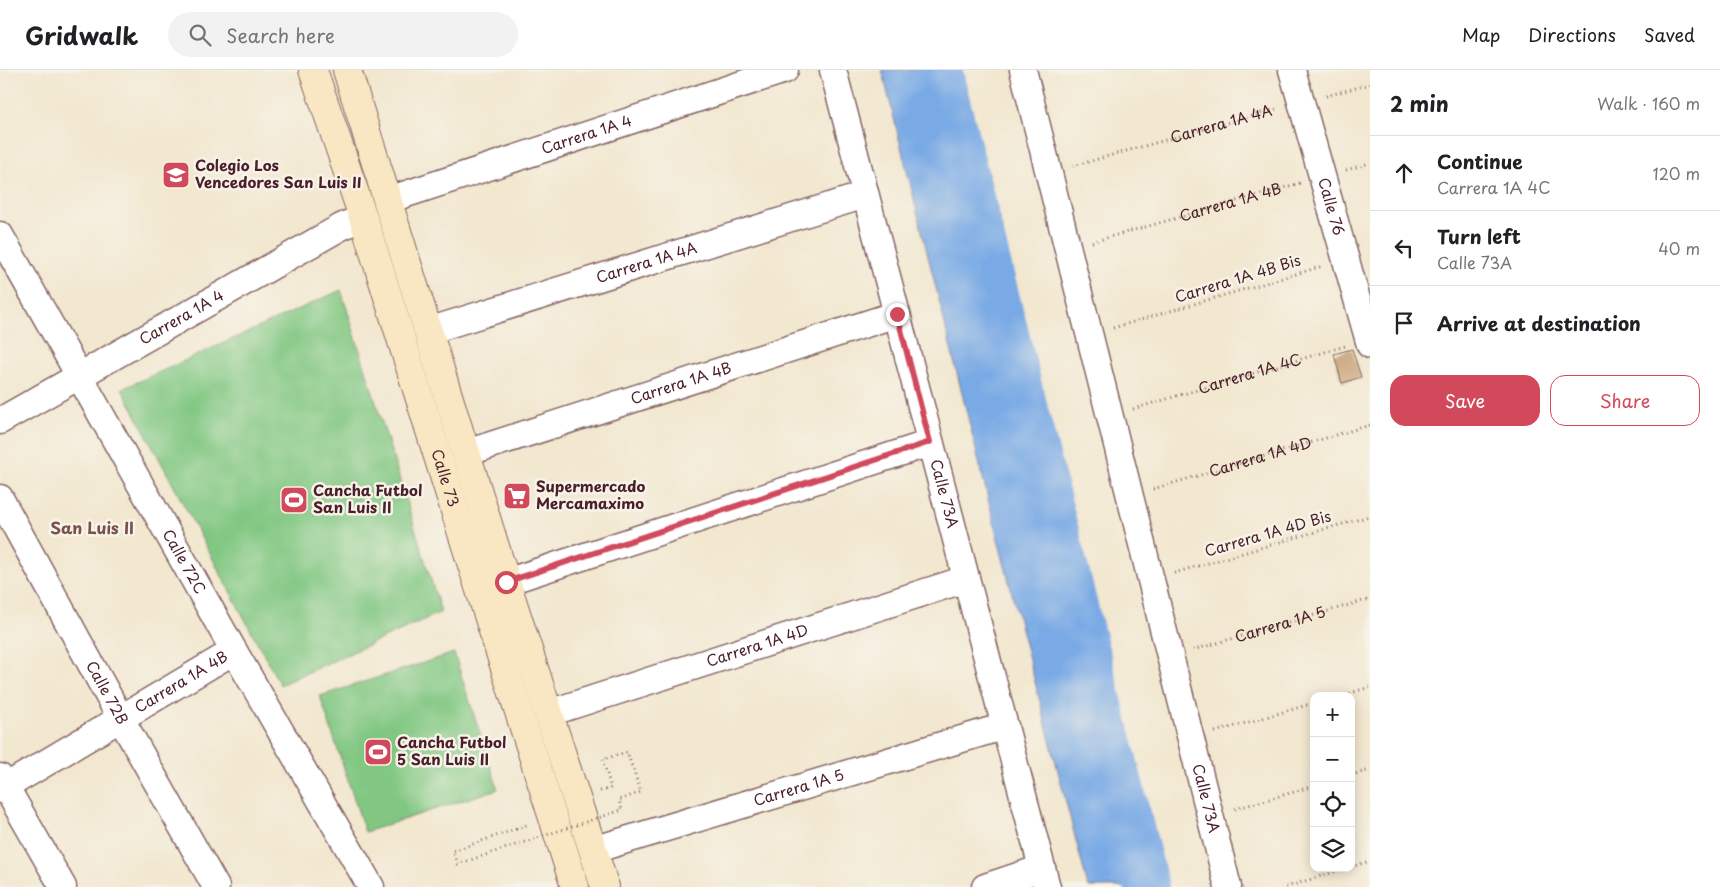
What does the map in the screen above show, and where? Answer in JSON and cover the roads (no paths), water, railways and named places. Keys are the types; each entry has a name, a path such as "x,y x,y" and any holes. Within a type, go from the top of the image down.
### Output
{"main road":[{"name":"Calle 73","path":"313,70 363,217 575,887"},
{"name":"Calle 73","path":"347,70 506,582 604,887"}],"street":[{"name":"Carrera 1A 4","path":"388,200 785,70"},
{"name":"Calle 73A","path":"832,70 1045,878"},
{"name":"Calle 73A","path":"1023,70 1228,887"},
{"name":"Calle 76","path":"1292,70 1369,342"},
{"name":"Carrera 1A 4A","path":"428,331 865,195"},
{"name":"Carrera 1A 4","path":"0,421 341,227 363,217"},
{"name":"Calle 72C","path":"0,235 234,651 371,887"},
{"name":"Carrera 1A 4B","path":"466,453 897,314"},
{"path":"506,582 930,442"},
{"name":"Calle 72B","path":"0,498 121,720 216,887"},
{"name":"Carrera 1A 4D","path":"549,713 966,579"},
{"name":"Carrera 1A 4B","path":"2,784 121,720 234,651"},
{"name":"Carrera 1A 5","path":"593,850 1005,726"},
{"path":"2,784 63,887"},
{"path":"985,887 1045,878"}],"water":[{"path":"882,70 926,70 1043,541 1133,887 1088,887 1001,551"}],"waterway":[{"path":"940,70 1147,887"}],"place":[{"name":"Colegio Los Vencedores San Luis II","path":"176,175"},
{"name":"Supermercado Mercamaximo","path":"517,496"},
{"name":"Cancha Futbol San Luis II","path":"294,500"},
{"name":"Cancha Futbol 5 San Luis II","path":"378,752"}],"district":[{"name":"San Luis II","path":"92,528"}]}
